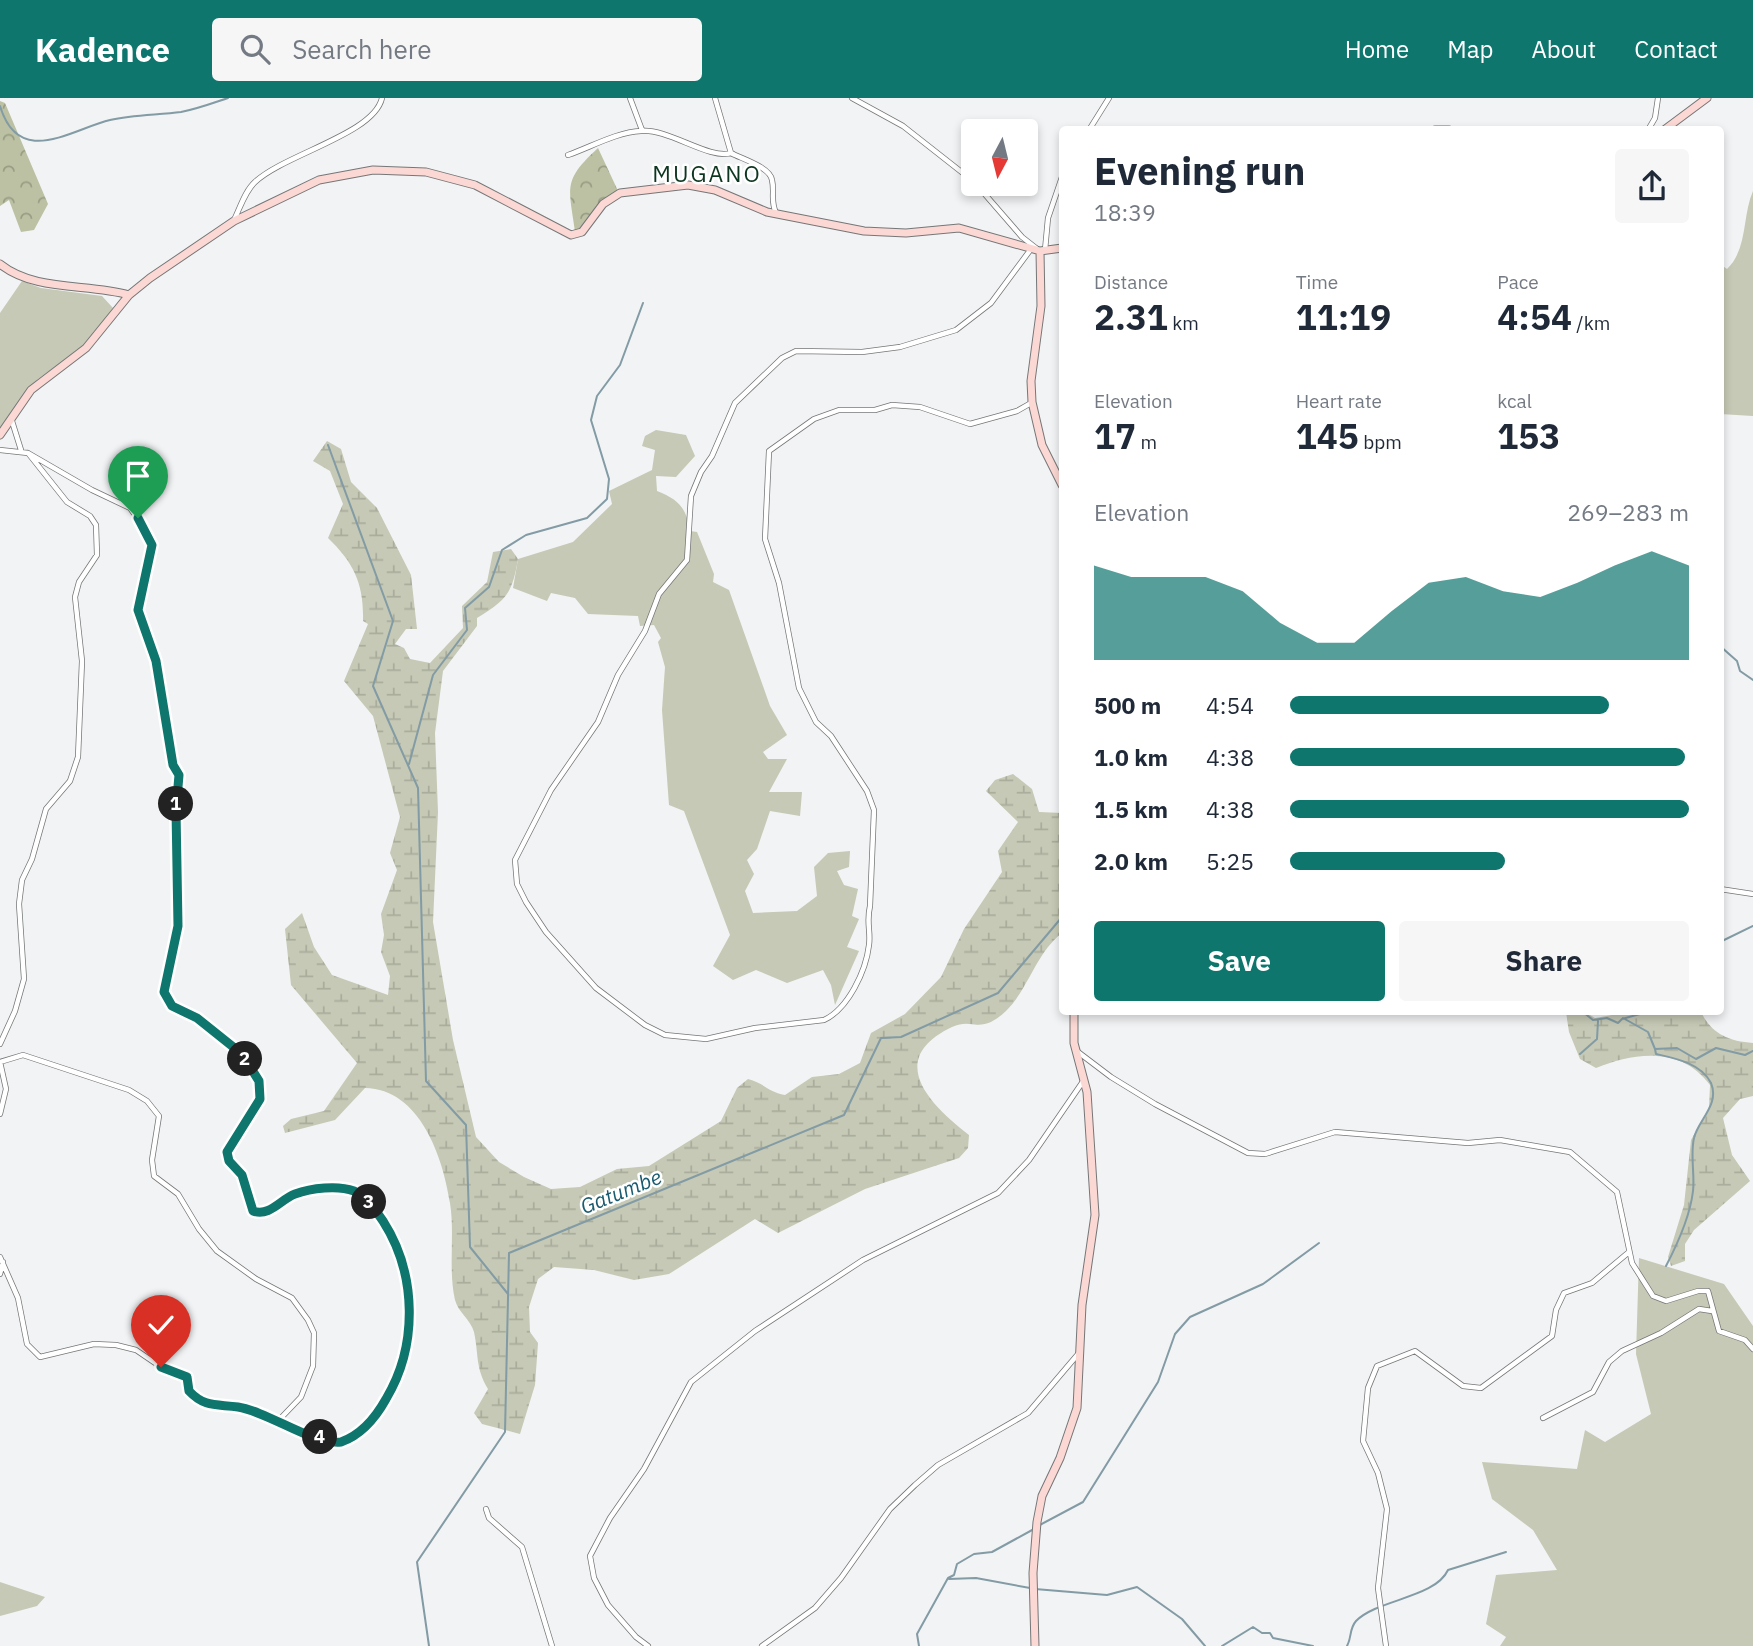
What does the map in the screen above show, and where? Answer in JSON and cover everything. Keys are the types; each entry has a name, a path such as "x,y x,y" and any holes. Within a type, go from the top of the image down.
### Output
{"main road":[{"path":"1669,126 1707,98"},
{"path":"0,435 36,385 86,348 129,295 234,221 319,180 351,173 384,170 426,172 475,185 571,234 582,232 603,204 620,193 677,185 715,190 757,209 777,214 875,233 959,228 1031,249 1043,251 1059,248"},
{"path":"1043,251 1042,293 1031,381 1032,402 1042,444 1059,479"},
{"path":"0,264 21,276 40,281 129,295"},
{"path":"1035,1646 1034,1573 1037,1522 1042,1496 1060,1458 1077,1408 1079,1353 1096,1215 1085,1079 1073,1034 1074,1015"}],"street":[{"path":"234,221 254,182 287,159 352,131 376,114 382,98"},
{"path":"629,98 642,130"},
{"path":"715,98 731,153"},
{"path":"852,98 903,126 961,171"},
{"path":"1092,126 1110,98"},
{"path":"1650,126 1655,118 1658,98"},
{"path":"568,156 642,130 687,141 723,155 731,153 768,172 772,181 770,200 777,214"},
{"path":"987,196 1022,237 1043,251 1048,218 1059,186"},
{"path":"1031,249 991,303 956,330 900,347 862,352 796,351 782,358 732,407 712,456 701,472 691,496 687,560 659,594 646,631 618,675 598,722 551,790 515,860 517,884 546,932 596,988 645,1025 665,1035 706,1039 755,1028 803,1025 824,1020 835,1016 852,993 869,948 867,922 874,810 867,791 831,736 816,722 799,688 779,583 765,539 769,450 814,419 839,410 875,410 891,405 920,407 970,424 1017,411 1032,402"},
{"path":"11,418 21,451"},
{"path":"0,450 28,453 100,495 130,508 152,543 149,570 138,610 155,656 173,765 179,775 176,810 178,926 164,992 172,1006 197,1018 242,1054 257,1076 260,1099 228,1150 229,1161 242,1175 250,1207 255,1212 267,1211 301,1192 328,1189 355,1192 368,1201 396,1242 405,1276 409,1335 402,1371 377,1414 361,1431 336,1443 300,1432 279,1420 239,1407 205,1405 189,1391 190,1383 181,1373 161,1367 130,1348 94,1344 40,1357 27,1344 18,1298 2,1259"},
{"path":"0,1044 15,1012 24,979 19,904 22,880 34,853 46,809 70,781 78,757 83,685 75,597 76,588 98,548 97,528 93,519 67,502 28,453"},
{"path":"1724,890 1753,894"},
{"path":"1077,1052 1155,1104 1196,1123 1220,1140 1248,1153 1265,1154 1335,1132 1468,1143 1500,1140 1570,1152 1617,1192 1629,1252 1653,1296 1666,1301 1704,1290 1710,1295 1719,1331 1745,1340 1753,1349"},
{"path":"0,1114 6,1089 0,1062 23,1055 128,1090 154,1107 159,1120 152,1163 154,1176 178,1194 199,1229 217,1251 256,1279 297,1303 314,1333 313,1366 307,1384 295,1407 279,1420"},
{"path":"648,1646 608,1605 594,1578 590,1556 610,1518 644,1469 691,1382 755,1331 863,1260 905,1242 998,1193 1028,1160 1085,1079"},
{"path":"1386,1646 1378,1588 1387,1509 1378,1473 1363,1441 1368,1388 1377,1366 1415,1351 1462,1386 1475,1390 1481,1388 1552,1336 1556,1310 1564,1293 1591,1283 1629,1252"},
{"path":"0,1274 2,1259"},
{"path":"1543,1418 1593,1392 1609,1362 1622,1351 1661,1333 1699,1309 1712,1311"},
{"path":"762,1646 815,1608 841,1578 890,1509 915,1485 938,1465 1028,1413 1079,1353"},
{"path":"486,1509 489,1518 522,1546 552,1646"}],"green space":[{"path":"0,101 5,103 48,204 34,230 21,232 9,200 0,206"},
{"path":"598,148 619,193 575,232 570,194 573,177"},
{"path":"1753,191 1753,416 1724,414 1724,267 1727,269 1734,261 1742,242"},
{"path":"22,281 41,288 102,296 113,308 85,345 38,379 0,429 0,313"},
{"path":"656,430 686,435 695,456 676,477 656,476 657,491 671,498 684,510 690,531 697,532 714,574 713,582 729,590 770,706 787,735 763,752 768,759 787,759 769,792 802,792 800,816 770,811 757,849 747,860 754,874 745,891 753,913 797,911 817,896 814,867 828,853 850,851 849,867 837,871 844,885 858,889 852,916 859,919 847,947 859,951 835,1005 831,985 823,970 787,983 756,970 733,980 713,966 730,935 684,811 669,805 662,710 665,667 658,642 661,638 654,625 640,626 638,616 588,614 575,598 551,593 547,601 513,588 518,559 573,542 612,504 609,491 652,470 655,450 642,446 645,436"},
{"path":"327,441 341,449 351,482 377,508 411,575 417,629 406,629 395,644 404,648 410,659 430,663 463,628 462,606 487,582 493,552 511,549 518,559 510,588 502,600 477,618 477,626 443,671 435,733 438,812 433,922 453,1040 476,1137 499,1162 524,1177 551,1189 580,1187 617,1169 649,1166 721,1121 737,1088 748,1079 785,1095 812,1077 839,1074 860,1063 871,1033 905,1014 941,977 964,929 1002,872 998,851 1018,822 986,791 995,780 1013,774 1032,789 1039,812 1059,813 1059,936 1046,950 1021,992 1006,1011 989,1023 960,1024 952,1027 932,1040 921,1053 917,1067 920,1081 928,1096 969,1135 968,1148 959,1158 865,1189 778,1233 755,1219 669,1274 634,1280 594,1270 554,1267 538,1279 529,1307 530,1332 538,1343 535,1385 520,1434 482,1424 474,1413 488,1389 479,1367 472,1328 455,1300 451,1215 442,1166 426,1129 414,1113 401,1100 384,1091 365,1088 335,1120 285,1133 283,1126 291,1119 324,1111 357,1063 291,985 285,929 302,913 314,947 332,975 388,995 390,976 381,952 384,935 381,914 397,870 390,853 400,817 373,716 344,681 368,624 363,621 362,596 356,575 345,556 328,538 343,504 330,471 313,461"},
{"path":"1566,1015 1590,1015 1595,1018 1612,1015 1702,1015 1710,1026 1722,1035 1753,1043 1753,1096 1740,1099 1723,1118 1732,1155 1750,1181 1694,1230 1685,1244 1685,1261 1671,1266 1668,1257 1684,1205 1691,1140 1709,1108 1710,1085 1699,1072 1672,1058 1641,1056 1596,1068 1580,1059 1569,1032"},
{"path":"1639,1258 1724,1284 1753,1326 1753,1646 1500,1646 1506,1637 1486,1624 1496,1575 1557,1570 1533,1530 1492,1499 1482,1462 1577,1469 1585,1430 1605,1442 1651,1414 1636,1354"},
{"path":"0,1582 45,1597 37,1606 0,1616"}],"waterway":[{"path":"0,106 9,125 20,136 33,140 48,140 110,120 181,112 228,98"},
{"path":"409,764 433,675 467,630 465,608 489,587 502,550 526,535 587,518 607,499 609,479 591,420 597,396 620,365 643,303"},
{"path":"328,445 393,621 373,686 418,788 426,1081 466,1125 470,1247 508,1294"},
{"path":"1724,650 1737,661 1740,671 1753,680"},
{"name":"Gatumbe","path":"429,1646 417,1562 505,1432 509,1253 844,1115 881,1038 901,1037 998,993 1059,921"},
{"name":"Gatumbe","path":"1724,940 1753,926"},
{"name":"Gatumbe","path":"1587,1015 1593,1020 1607,1018 1618,1023 1636,1015"},
{"path":"1623,1018 1648,1032 1655,1049 1677,1048 1696,1059 1716,1048 1745,1055 1753,1051"},
{"path":"1580,1054 1597,1039 1598,1021"},
{"path":"1655,1049 1656,1054 1686,1062 1701,1071 1707,1076 1713,1091 1711,1105 1694,1138 1693,1185 1689,1210 1666,1266"},
{"path":"1038,1526 1083,1502 1158,1382 1175,1334 1190,1317 1263,1284 1319,1243"},
{"path":"919,1646 917,1634 948,1578 954,1575 957,1564 974,1554 992,1552 1034,1529"},
{"path":"1347,1646 1354,1624 1366,1614 1431,1587 1448,1570 1506,1552"},
{"path":"949,1579 976,1578 1030,1588"},
{"path":"1035,1589 1107,1595 1137,1587 1182,1619 1205,1646"},
{"path":"1222,1646 1253,1627 1262,1633 1270,1633 1273,1638 1313,1646"}],"district":[{"name":"MUGANO","path":"707,174"}],"route":[{"path":"138,518 150,536 152,545 149,570 138,610 155,656 173,765 179,775 176,810 178,926 164,979 165,996 172,1006 197,1018 242,1054 257,1076 260,1099 227,1152 229,1161 242,1175 253,1211 267,1211 293,1194 301,1192 328,1189 355,1192 368,1201 396,1242 410,1308 409,1335 402,1371 377,1414 361,1431 341,1442 336,1443 300,1432 279,1420 239,1407 205,1405 189,1391 190,1383 187,1377 161,1367"}]}
